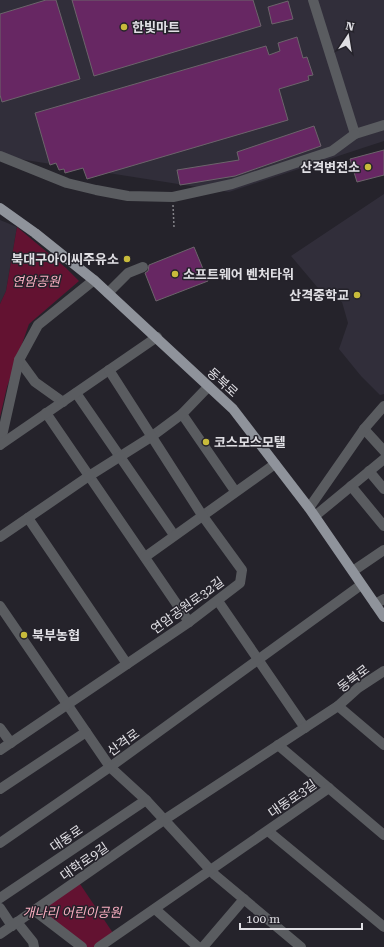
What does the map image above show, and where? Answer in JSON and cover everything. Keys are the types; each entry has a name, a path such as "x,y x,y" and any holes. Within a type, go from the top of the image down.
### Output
{"main road":[{"name":"동북로","path":"0,208 35,233 94,280 233,409 312,512 361,584 379,601 384,617"}],"street":[{"path":"313,0 355,134"},
{"path":"0,156 66,183 128,196 173,197 232,184 332,151 355,134 384,125"},
{"path":"108,293 128,273 143,267"},
{"path":"0,445 19,360 38,325 94,280"},
{"path":"0,445 157,337"},
{"path":"19,360 35,382 63,402"},
{"name":"연암공원로32길","path":"0,750 189,622 240,583 242,570 202,515 109,370"},
{"path":"0,537 89,476 151,437 182,414 208,387"},
{"path":"76,393 174,534"},
{"path":"312,512 364,429 384,406"},
{"path":"46,413 189,622"},
{"path":"182,414 235,491"},
{"path":"364,429 384,451"},
{"path":"312,512 351,486 384,459"},
{"path":"145,557 174,534 274,464"},
{"path":"369,471 384,489"},
{"path":"351,486 384,526"},
{"path":"28,518 127,664"},
{"path":"353,571 384,550"},
{"name":"산격로","path":"0,843 110,766 361,584"},
{"path":"218,601 305,728"},
{"path":"0,606 110,766 146,800 211,871 301,947"},
{"name":"동북로","path":"278,745 338,706 358,688 384,672"},
{"path":"338,706 384,745"},
{"path":"0,728 10,743"},
{"path":"0,789 86,732"},
{"path":"278,745 329,788"},
{"name":"대학로9길","path":"0,934 164,820 278,745"},
{"name":"대동로3길","path":"100,947 329,788 384,835"},
{"name":"대동로","path":"0,898 146,800"},
{"path":"268,831 384,926"},
{"path":"203,947 244,898"},
{"path":"0,908 33,942 34,947"},
{"path":"155,909 198,947"},
{"path":"35,911 82,947"}],"path":[{"path":"173,197 174,227"}],"shaded area":[{"path":"0,0 384,0 384,141 229,192 0,156"},
{"name":"산격중학교","path":"384,194 384,394 380,395 361,376 339,349 348,323 342,302 318,288 291,256"},
{"path":"0,220 17,227 6,291 0,304"}],"green space":[{"name":"연암공원","path":"17,227 66,268 79,281 29,324 7,387 0,417 0,304 6,291"},
{"name":"개나리 어린이공원","path":"78,881 115,936 99,947 82,947 35,911"}],"building":[{"path":"46,0 56,0 80,79 2,102 0,95 0,14"},
{"path":"72,0 253,0 261,26 94,76"},
{"path":"288,1 293,19 272,24 268,7"},
{"path":"297,37 303,58 307,57 313,75 308,76 309,80 279,89 288,120 87,179 83,168 65,173 64,169 59,170 56,163 50,165 35,113 266,46 269,55 280,51 278,43"},
{"path":"314,126 321,146 235,176 180,185 177,170 239,160 237,152"},
{"name":"산격변전소","path":"384,150 384,175 357,182 350,159"},
{"name":"소프트웨어 벤처타워","path":"194,247 208,281 156,301 145,273 148,271 149,265"}],"place":[{"name":"한빛마트","path":"124,27"},
{"name":"산격변전소","path":"368,167"},
{"name":"북대구아이씨주유소","path":"127,259"},
{"name":"소프트웨어 벤처타워","path":"175,274"},
{"name":"산격중학교","path":"357,295"},
{"name":"코스모스모텔","path":"206,442"},
{"name":"북부농협","path":"24,635"}]}
